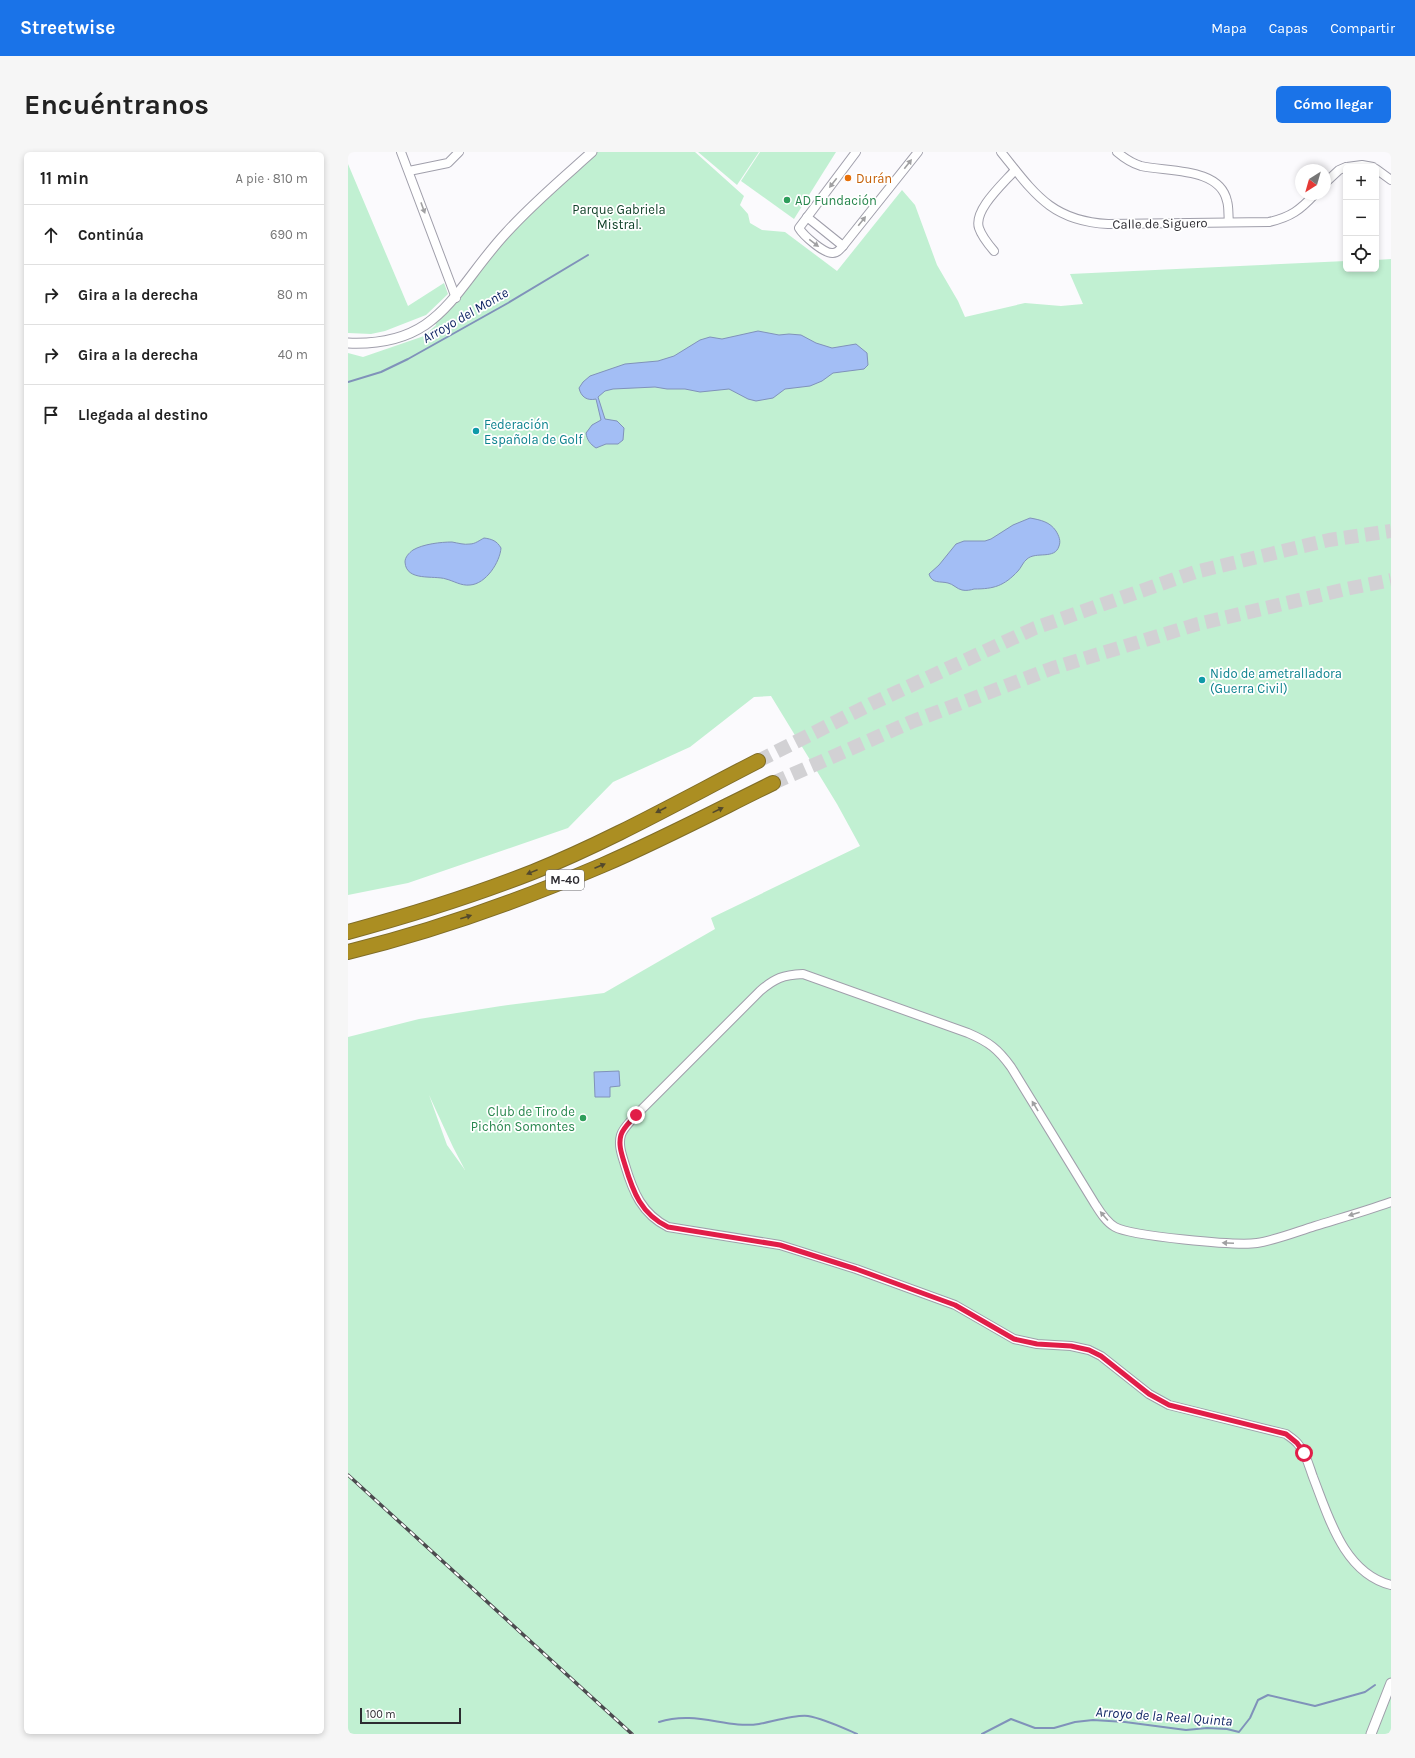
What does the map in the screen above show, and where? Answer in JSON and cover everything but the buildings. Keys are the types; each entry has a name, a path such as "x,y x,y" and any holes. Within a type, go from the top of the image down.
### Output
{"highway":[{"name":"M-40","path":"348,932 414,914 472,895 541,869 595,844 758,761"},
{"name":"M-40","path":"348,952 441,925 540,891 604,864 773,784"},
{"path":"348,926 383,917 414,914"},
{"path":"348,961 367,956 441,925"}],"street":[{"path":"401,152 456,298"},
{"path":"409,172 448,163 459,152"},
{"path":"348,343 380,342 418,330 434,320 456,298 495,244 521,216 592,152"},
{"path":"856,152 799,228 802,234 825,251 832,253 838,252 918,152"},
{"name":"Calle de Siguero","path":"1001,152 1038,196 1053,209 1070,218 1088,223 1269,222 1293,214 1302,208 1309,200"},
{"path":"1117,152 1126,160 1140,165 1202,175 1214,180 1222,189 1227,200 1229,222"},
{"path":"1331,177 1343,168"},
{"path":"994,251 978,227 979,218 982,207 1015,170"},
{"path":"1379,171 1391,180"},
{"path":"807,217 843,246"},
{"path":"1391,1202 1296,1233 1257,1243 1223,1242 1145,1235 1127,1232 1114,1227 1098,1208 1011,1067 999,1051 987,1041 968,1032 802,974 779,977 770,982 760,991 636,1115 621,1134 619,1147 632,1189 647,1212 656,1221 668,1227 780,1245 856,1269 955,1305 1014,1339 1037,1344 1071,1346 1089,1350 1101,1356 1149,1394 1169,1405 1286,1434 1297,1443 1304,1453 1327,1514 1342,1546 1354,1562 1367,1573 1383,1583 1391,1585"},
{"path":"1371,1732 1391,1684"},
{"path":"1371,1732 1391,1694"}],"green space":[{"name":"Parque Gabriela Mistral.","path":"594,152 695,152 744,196 740,205 748,214 750,223 762,230 785,232 837,271 902,190 915,205 937,265 958,301 965,317 1025,303 1061,306 1083,304 1070,274 1343,261 1343,272 1379,272 1379,260 1391,259 1391,1734 348,1734 348,1037 419,1019 501,1006 604,993 715,929 711,918 860,846 837,804 771,696 754,697 690,747 613,782 568,828 408,883 348,895 348,353 363,357 424,336 436,325 433,317 495,244","holes":["429,1095 453,1147 465,1170 447,1145"]},
{"path":"698,152 759,152 737,185"},
{"name":"AD Fundación","path":"760,152 836,152 794,219 741,181"},
{"path":"348,164 408,306 444,283 448,294 426,315 385,331 371,334 348,333"}],"water":[{"path":"758,331 779,335 801,335 816,343 832,348 856,344 867,353 868,365 864,369 833,373 822,381 810,386 785,389 773,398 756,401 748,399 729,389 700,392 685,389 655,387 613,389 605,391 598,397 605,419 617,421 624,428 623,440 618,444 606,444 596,448 589,442 586,433 592,425 601,420 596,399 585,398 581,394 579,388 590,376 625,364 658,361 674,356 700,340 710,337 722,339"},
{"path":"1030,518 1045,522 1054,528 1060,542 1054,553 1027,559 1013,576 998,586 993,587 964,590 958,589 945,582 934,581 930,577 929,574 939,565 956,544 964,541 985,541 991,539 1013,525"},
{"path":"484,538 492,540 498,544 501,548 500,554 495,566 487,577 476,584 464,585 441,578 415,575 410,573 407,568 405,562 406,557 417,548 443,542 472,544"},
{"path":"619,1071 620,1086 610,1087 610,1097 595,1097 594,1072"}],"waterway":[{"name":"Arroyo del Monte","path":"348,382 381,372 408,359 508,303 588,255"},
{"name":"Arroyo de la Real Quinta","path":"982,1734 1011,1719 1035,1728 1054,1728 1075,1722 1093,1720 1125,1722 1186,1730 1207,1728 1227,1729 1239,1732 1250,1718 1258,1700 1268,1695 1315,1706 1365,1692 1375,1685"},
{"name":"Arroyo de la Real Quinta","path":"659,1722 686,1718 747,1725 791,1717 808,1716 827,1721 857,1734"}],"tunnel":[{"path":"758,761 871,704 1035,628 1195,572 1329,540 1391,531"},
{"path":"773,783 911,722 1053,668 1198,624 1346,589 1391,580"}],"railway":[{"path":"348,1475 632,1734"}],"place":[{"name":"Durán","path":"848,178"},
{"name":"AD Fundación","path":"787,200"},
{"name":"Federación Española de Golf","path":"476,431"},
{"name":"Nido de ametralladora (Guerra Civil)","path":"1202,680"},
{"name":"Club de Tiro de Pichón Somontes","path":"583,1118"}],"route":[{"path":"636,1115 621,1134 619,1147 632,1189 647,1212 656,1221 668,1227 780,1245 856,1269 955,1305 985,1324 1014,1339 1037,1344 1071,1346 1089,1350 1112,1364 1149,1394 1169,1405 1286,1434 1297,1443 1304,1453"}]}
